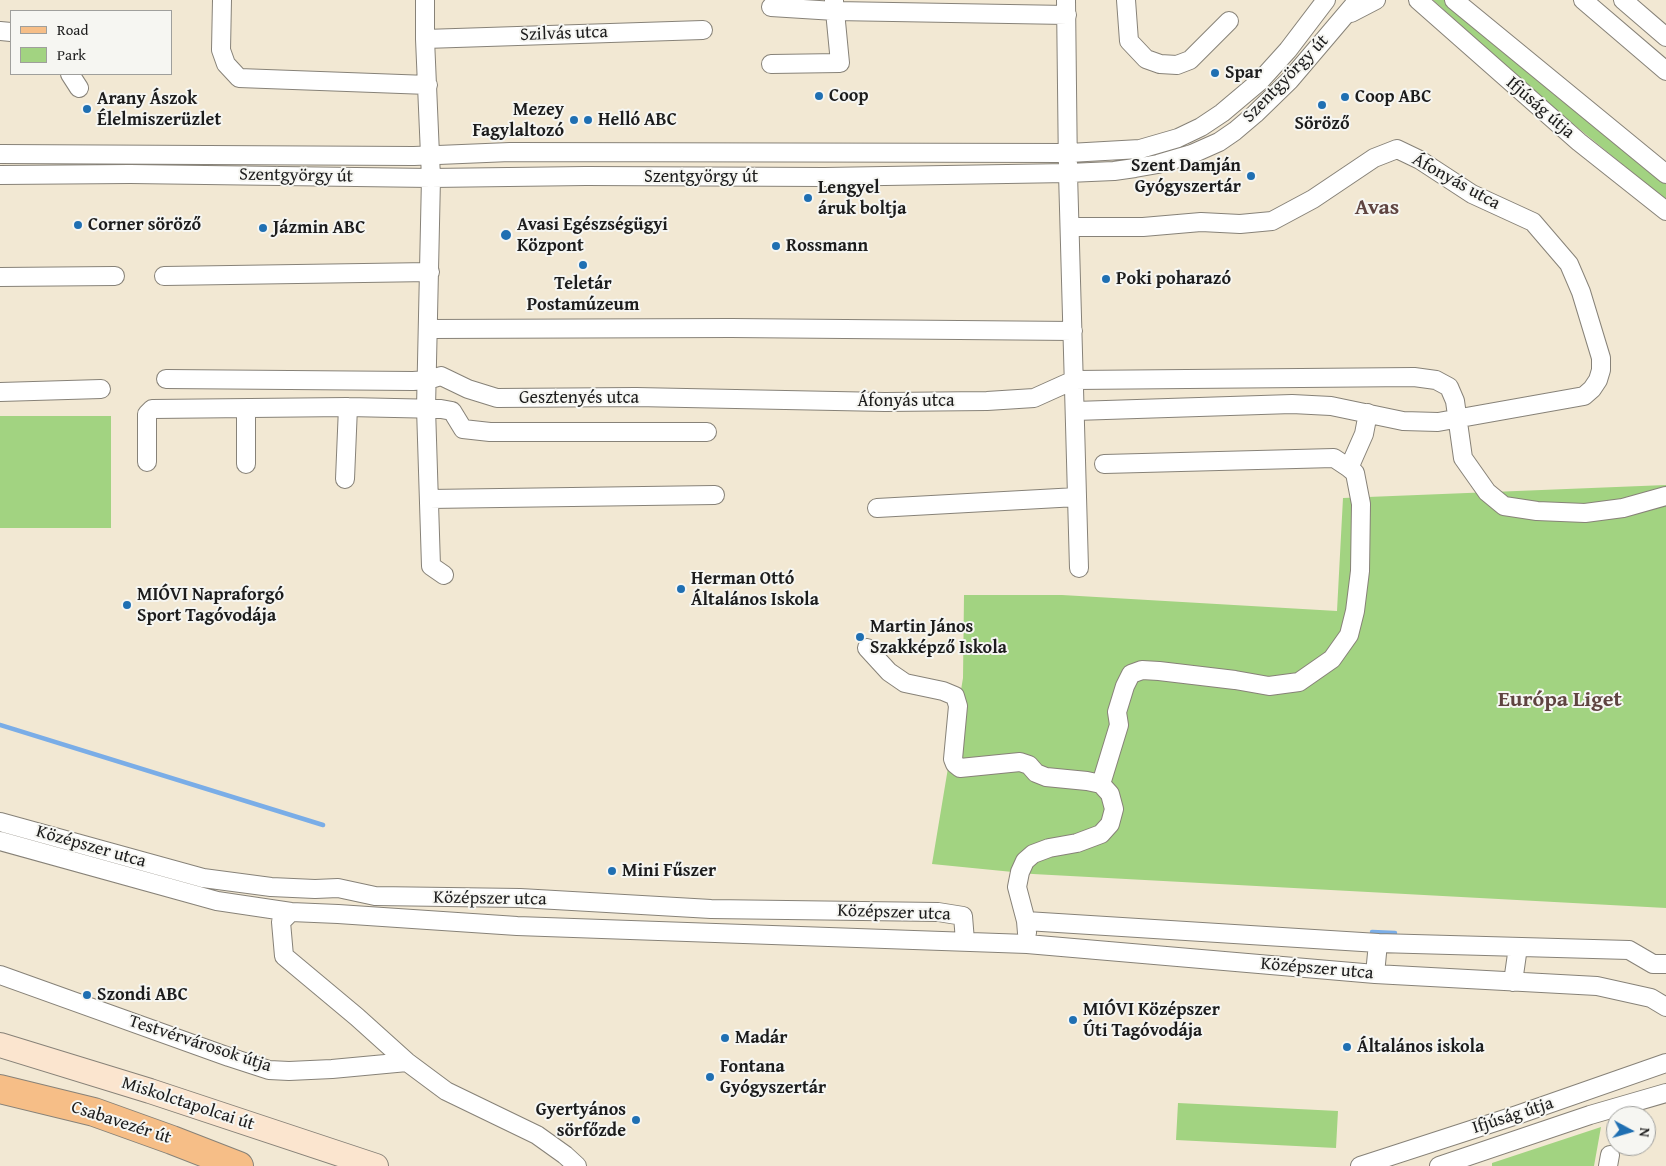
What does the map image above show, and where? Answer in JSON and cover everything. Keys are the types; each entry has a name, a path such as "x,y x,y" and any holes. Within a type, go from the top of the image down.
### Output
{"main road":[{"name":"Csabavezér út","path":"0,1089 94,1112 239,1166"}],"street":[{"path":"222,0 221,50 226,64 239,78 428,85"},
{"path":"425,0 432,178 426,408 431,566 444,575"},
{"path":"1126,0 1129,41 1146,59 1160,64 1177,65 1190,60 1229,21"},
{"name":"Szentgyörgy út","path":"0,154 414,156 510,152 1069,153 1140,149 1178,138 1201,128 1222,113 1260,81 1288,50 1326,0"},
{"name":"Szentgyörgy út","path":"0,175 130,174 432,178 557,176 867,177 1114,171 1158,164 1192,154 1219,142 1255,114 1290,80 1358,0"},
{"name":"Szentgyörgy út","path":"1344,17 1376,0"},
{"name":"Ifjúság útja","path":"1418,0 1580,142 1666,211"},
{"name":"Ifjúság útja","path":"1454,0 1666,174"},
{"path":"1623,0 1666,38"},
{"path":"1588,2 1666,71"},
{"path":"771,64 840,63 835,5"},
{"path":"771,7 835,5 1066,8 1068,173 1079,568"},
{"name":"Szilvás utca","path":"425,38 703,30"},
{"name":"Áfonyás utca","path":"1070,227 1143,227 1201,222 1240,224 1272,221 1313,198 1374,158 1397,149 1420,160 1472,194 1533,222 1569,264 1581,292 1601,358 1598,380 1592,390 1584,396 1438,422 1403,421 1331,406 1292,404 1075,412"},
{"path":"164,276 430,272"},
{"path":"0,277 116,276"},
{"path":"428,329 731,328 1073,331"},
{"name":"Gesztenyés utca","path":"166,378 428,380 441,376 468,389 497,398 735,398"},
{"name":"Áfonyás utca","path":"735,398 750,400 885,402 987,401 1034,398 1074,380 1414,377 1436,380 1449,387 1455,400 1457,419"},
{"path":"0,392 102,389"},
{"path":"345,479 348,408"},
{"name":"Gesztenyés utca","path":"147,462 147,414 152,409 426,408 452,411 463,430 490,432 707,432"},
{"path":"246,409 246,464"},
{"path":"1349,468 1364,434 1368,413"},
{"path":"1457,419 1463,458 1487,492 1504,506 1537,511 1586,513 1623,508 1666,496"},
{"path":"1101,784 1119,725 1117,712 1124,686 1131,674 1142,670 1159,671 1269,686 1299,682 1332,659 1349,635 1356,611 1360,571 1360,504 1354,473 1334,458 1104,464"},
{"path":"429,499 716,495"},
{"path":"877,508 1077,497"},
{"path":"867,648 889,672 906,682 943,691 955,696 958,706 953,759 960,768 1020,762 1029,765 1036,773 1046,777 1101,784 1110,794 1114,809 1110,824 1101,834 1077,843 1049,848 1033,854 1026,861 1020,872 1017,887 1026,922 1027,944"},
{"name":"Középszer utca","path":"0,822 203,878 271,887 338,888 374,896 520,898 711,909 938,912 963,916 965,941"},
{"name":"Középszer utca","path":"0,841 217,900 290,912 517,926 1027,944 1375,974 1597,986 1651,998 1666,1007"},
{"path":"338,888 338,914"},
{"path":"290,912 281,922 284,956 407,1062 446,1091 537,1135 577,1166"},
{"name":"Középszer utca","path":"1026,922 1378,943 1518,947"},
{"path":"1375,974 1378,943"},
{"path":"1513,982 1518,947 1629,950 1653,964 1666,964"},
{"name":"Testvérvárosok útja","path":"0,975 229,1058 269,1070 332,1069 407,1062"},
{"name":"Miskolctapolcai út","path":"0,1046 150,1091 376,1166"},
{"name":"Ifjúság útja","path":"1360,1166 1517,1115 1666,1063"},
{"name":"Ifjúság útja","path":"1439,1166 1590,1115 1666,1093"}],"green space":[{"path":"1433,0 1445,0 1557,97 1666,184 1666,200 1544,100"},
{"path":"0,416 111,416 111,528 0,528"},
{"name":"Európa Liget","path":"1666,485 1666,908 1033,874 932,864 963,678 964,595 1062,595 1337,611 1343,498"},
{"path":"1178,1103 1338,1111 1336,1148 1176,1140"},
{"path":"1601,1127 1594,1166 1492,1166 1492,1163"}],"waterway":[{"path":"0,725 323,825"},
{"path":"1372,932 1395,933"}],"place":[{"name":"Spar","path":"1215,73"},
{"name":"Coop","path":"819,96"},
{"name":"Coop ABC","path":"1345,97"},
{"name":"Söröző","path":"1322,105"},
{"name":"Arany Ászok Élelmiszerüzlet","path":"87,109"},
{"name":"Mezey Fagylaltozó","path":"574,120"},
{"name":"Helló ABC","path":"588,120"},
{"name":"Szent Damján Gyógyszertár","path":"1251,176"},
{"name":"Lengyel áruk boltja","path":"808,198"},
{"name":"Corner söröző","path":"78,225"},
{"name":"Jázmin ABC","path":"263,228"},
{"name":"Avasi Egészségügyi Központ","path":"506,235"},
{"name":"Rossmann","path":"776,246"},
{"name":"Teletár Postamúzeum","path":"583,265"},
{"name":"Poki poharazó","path":"1106,279"},
{"name":"Herman Ottó Általános Iskola","path":"681,589"},
{"name":"MIÓVI Napraforgó Sport Tagóvodája","path":"127,605"},
{"name":"Martin János Szakképző Iskola","path":"860,637"},
{"name":"Mini Fűszer","path":"612,871"},
{"name":"Szondi ABC","path":"87,995"},
{"name":"MIÓVI Középszer Úti Tagóvodája","path":"1073,1020"},
{"name":"Madár","path":"725,1038"},
{"name":"Általános iskola","path":"1347,1047"},
{"name":"Fontana Gyógyszertár","path":"710,1077"},
{"name":"Gyertyános sörfőzde","path":"636,1120"}],"district":[{"name":"Avas","path":"1377,208"},
{"name":"Európa Liget","path":"1560,700"}]}
